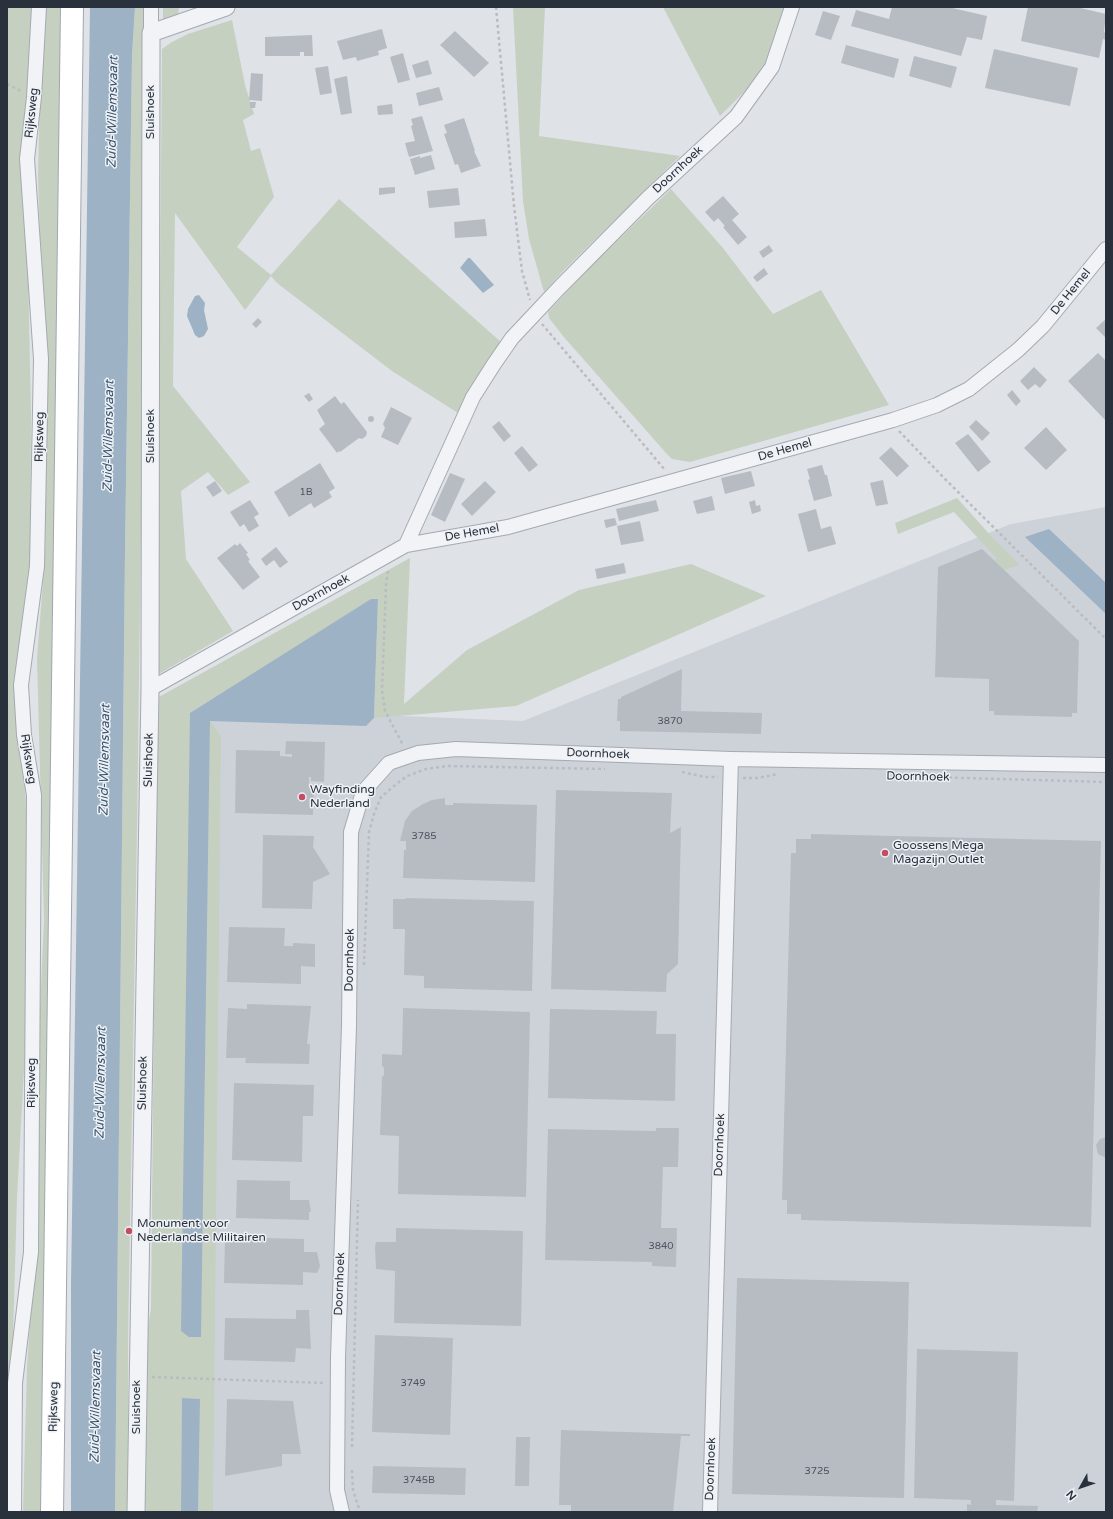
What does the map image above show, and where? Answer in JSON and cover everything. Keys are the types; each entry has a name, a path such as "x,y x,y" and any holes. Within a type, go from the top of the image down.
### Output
{"main road":[{"name":"Rijksweg","path":"52,1512 72,7"}],"street":[{"name":"Rijksweg","path":"14,1512 15,1383 31,1252 34,795 24,735 21,685 37,566 41,359 28,159 34,97 39,7"},
{"name":"Sluishoek","path":"136,1512 137,1377 150,689 152,7"},
{"path":"151,33 226,7"},
{"name":"Doornhoek","path":"150,689 406,545 474,397 512,338 648,198 736,117 772,67 792,7"},
{"name":"De Hemel","path":"406,545 508,527 893,420 937,405 969,389 995,370 1043,326 1106,249"},
{"name":"Doornhoek","path":"342,1512 337,1490 338,1383 349,1026 352,832 363,792 389,763 418,752 456,749 731,759 1106,765"},
{"name":"Doornhoek","path":"710,1512 731,759"}],"path":[{"path":"496,7 520,256 522,271 534,314 674,481"},
{"path":"893,420 901,434 1081,616 1106,639"},
{"path":"390,554 386,586 382,690 385,711 409,756"},
{"name":"Doornhoek","path":"364,973 369,832 381,797 394,786 407,776 426,769 447,766 606,769"},
{"path":"677,770 705,777 758,778 779,773"},
{"name":"Doornhoek","path":"891,776 1106,782"},
{"name":"Doornhoek","path":"352,1451 358,1193"},
{"path":"137,1377 354,1384"},
{"path":"351,1466 353,1490 360,1512"}],"shaded area":[{"path":"1106,507 1106,1512 175,1512 183,707 523,721 1011,524"}],"green space":[{"path":"7,7 32,7 25,125 31,414 30,556 23,714 27,840 28,997 17,1197 8,1512 7,1512"},
{"path":"44,7 62,7 46,1512 23,1512 27,1367 34,1263 35,1123 44,920 37,658 45,556 46,499 38,175"},
{"path":"135,7 148,7 137,828 128,1340 128,1512 115,1512 125,551 132,55"},
{"path":"163,7 179,7 178,16 166,20 163,19"},
{"path":"513,7 545,7 539,136 680,156 564,270 544,292 529,239 523,201"},
{"path":"663,7 787,7 770,56 745,91 720,116"},
{"path":"232,20 245,85 254,114 243,120 251,151 260,148 274,197 237,247 271,275 339,199 501,342 458,413 392,371 277,283 271,276 245,310 175,213 173,386 250,482 228,495 208,472 181,491 186,559 233,631 157,675 162,49 188,34"},
{"path":"671,189 723,248 773,314 821,290 889,405 690,462 672,459 563,336 549,318 548,312 599,258"},
{"path":"957,498 992,537 1020,565 945,587 942,578 997,559 954,512 898,534 895,523"},
{"path":"410,558 404,704 467,650 579,590 691,564 766,596 516,706 374,718 378,599 190,713 189,1337 201,1337 210,721 221,736 213,1512 198,1512 200,1399 182,1398 181,1512 141,1512 142,1361 151,1309 157,698"}],"water":[{"name":"Zuid-Willemsvaart","path":"90,7 135,7 132,55 125,551 115,1512 71,1512 71,1283"},
{"path":"468,258 470,258 494,285 483,293 460,268"},
{"path":"199,295 205,303 204,310 208,329 204,336 199,338 195,335 187,316 188,309 195,296"},
{"path":"1049,529 1106,583 1106,614 1025,537"},
{"path":"371,599 378,599 374,718 366,726 210,721 201,1337 189,1337 181,1331 190,713"},
{"path":"182,1398 200,1399 198,1512 181,1512"}],"building":[{"path":"892,7 948,7 987,16 982,40 967,37 961,56 851,26 856,10 889,19"},
{"path":"1028,7 1076,7 1106,14 1104,32 1106,33 1106,40 1103,39 1099,58 1021,41"},
{"path":"823,11 840,16 831,40 815,35"},
{"path":"382,29 387,48 378,51 379,55 357,61 356,57 343,60 337,41"},
{"path":"455,31 489,63 474,77 440,45"},
{"path":"312,35 313,56 304,56 304,52 300,52 300,56 265,56 265,37"},
{"path":"846,45 899,59 894,78 841,63"},
{"path":"994,49 1078,68 1070,106 985,88"},
{"path":"403,53 410,80 398,83 390,57"},
{"path":"914,56 957,67 951,88 909,76"},
{"path":"428,60 432,74 416,78 412,65"},
{"path":"328,66 332,93 320,95 315,68"},
{"path":"251,73 263,74 262,101 249,100"},
{"path":"347,76 352,113 341,115 334,79"},
{"path":"439,87 443,100 419,106 416,93"},
{"path":"250,102 256,102 255,108 250,108"},
{"path":"392,104 393,114 378,115 377,106"},
{"path":"422,116 433,151 409,157 405,143 415,141 411,126 413,125 411,119"},
{"path":"464,118 474,151 481,166 461,173 458,164 455,165 450,151 444,134 447,133 444,125"},
{"path":"431,155 435,169 415,175 410,159"},
{"path":"395,187 395,193 379,195 379,188"},
{"path":"458,188 460,205 429,208 427,191"},
{"path":"723,196 739,214 732,220 747,237 738,245 723,227 725,226 718,218 714,222 705,212"},
{"path":"485,219 487,236 455,238 454,222"},
{"path":"769,245 773,251 763,258 759,252"},
{"path":"764,268 768,274 757,282 753,277"},
{"path":"258,318 262,322 256,328 252,324"},
{"path":"1106,319 1106,338 1096,328"},
{"path":"1098,353 1106,361 1106,421 1068,381"},
{"path":"1034,367 1047,380 1040,388 1035,384 1028,390 1020,381"},
{"path":"1012,390 1021,401 1016,406 1007,395"},
{"path":"309,393 313,399 309,402 304,396"},
{"path":"335,396 341,404 344,402 367,432 366,436 362,439 359,438 337,453 319,429 325,424 317,410"},
{"path":"391,407 412,418 398,445 381,437 385,428 383,424"},
{"path":"371,416 374,419 371,422 368,419"},
{"path":"976,420 990,433 982,441 969,427"},
{"path":"499,421 511,436 504,442 492,427"},
{"path":"1046,427 1067,450 1046,470 1024,448"},
{"path":"968,434 991,462 978,472 955,443"},
{"path":"522,446 538,465 529,472 514,453"},
{"path":"891,447 909,466 897,477 879,458"},
{"path":"320,463 335,488 329,492 332,497 314,508 311,503 289,517 274,492"},
{"path":"822,465 825,475 827,475 832,496 814,501 808,480 810,479 807,469"},
{"path":"751,471 755,486 725,494 721,478"},
{"path":"450,473 465,479 445,522 431,515"},
{"path":"883,480 888,504 876,506 870,483"},
{"path":"215,481 222,491 213,497 206,487"},
{"path":"485,481 496,492 472,516 461,504"},
{"path":"712,496 715,510 697,514 693,501"},
{"path":"250,500 259,514 254,517 259,526 249,532 244,524 240,527 230,512"},
{"path":"656,500 659,511 619,521 616,509"},
{"path":"755,500 756,506 760,505 761,511 752,514 749,502"},
{"path":"816,509 821,529 831,526 836,544 808,552 798,514"},
{"path":"615,518 617,525 606,528 604,520"},
{"path":"640,521 644,541 621,545 617,526"},
{"path":"240,543 248,553 246,554 250,560 248,561 260,577 243,590 217,558 235,544 237,546"},
{"path":"276,547 288,562 280,568 274,560 266,566 261,559"},
{"path":"982,549 1079,641 1077,713 1072,713 1072,717 994,715 994,711 989,711 989,679 935,677 938,567"},
{"path":"624,563 626,573 597,579 595,569"},
{"path":"682,669 681,711 762,713 761,734 620,731 620,721 617,721 618,699 621,699 621,697"},
{"path":"286,741 325,742 324,782 311,781 311,777 309,777 309,787 314,787 313,815 235,813 236,750 280,751 280,756 292,757 292,754 285,754"},
{"path":"556,790 672,793 670,833 681,827 678,964 667,974 666,992 551,989"},
{"path":"445,798 445,805 453,805 453,803 537,805 535,882 403,878 404,850 406,850 406,841 400,841 405,821 412,811 423,804 432,800"},
{"path":"811,834 1101,841 1091,1227 801,1220 801,1214 787,1214 787,1200 782,1200 791,853 796,853 796,839 811,839"},
{"path":"263,835 314,836 313,847 330,874 313,882 312,909 262,908"},
{"path":"393,899 534,901 532,991 424,988 424,976 404,975 405,929 393,929"},
{"path":"229,927 285,928 284,946 293,946 293,943 315,944 315,967 301,966 301,984 227,982"},
{"path":"247,1004 311,1006 307,1044 310,1044 309,1064 245,1063 246,1058 226,1058 228,1008 247,1009"},
{"path":"403,1008 530,1012 526,1197 398,1194 399,1136 380,1135 382,1077 384,1075 382,1054 402,1055"},
{"path":"550,1009 657,1011 656,1034 676,1034 675,1101 548,1098"},
{"path":"234,1083 314,1085 313,1116 303,1116 302,1162 232,1160"},
{"path":"656,1128 679,1128 678,1167 663,1167 661,1228 677,1228 676,1267 652,1266 652,1262 545,1260 548,1129 656,1131"},
{"path":"1106,1137 1106,1157 1104,1157 1098,1154 1096,1145 1100,1139"},
{"path":"237,1180 290,1181 290,1200 309,1200 311,1212 309,1212 309,1220 236,1218"},
{"path":"396,1228 523,1231 521,1326 394,1323 395,1271 376,1269 375,1247 376,1242 396,1242"},
{"path":"225,1237 304,1239 304,1252 317,1252 320,1266 317,1273 303,1272 303,1285 224,1283"},
{"path":"737,1278 909,1282 904,1498 732,1494"},
{"path":"296,1310 309,1310 311,1349 296,1348 295,1362 224,1360 225,1318 296,1319"},
{"path":"375,1335 453,1338 450,1435 372,1432"},
{"path":"917,1349 1018,1352 1014,1501 996,1500 996,1505 1038,1506 1037,1512 967,1512 967,1504 971,1505 971,1500 914,1498"},
{"path":"227,1399 293,1401 301,1454 282,1454 282,1466 225,1476"},
{"path":"561,1430 690,1434 690,1436 681,1436 673,1512 571,1512 571,1505 559,1505"},
{"path":"516,1437 530,1437 529,1486 515,1486"},
{"path":"373,1466 466,1468 465,1495 372,1493"}],"place":[{"name":"Wayfinding Nederland","path":"302,797"},
{"name":"Goossens Mega Magazijn Outlet","path":"885,853"},
{"name":"Monument voor Nederlandse Militairen","path":"129,1231"}]}
